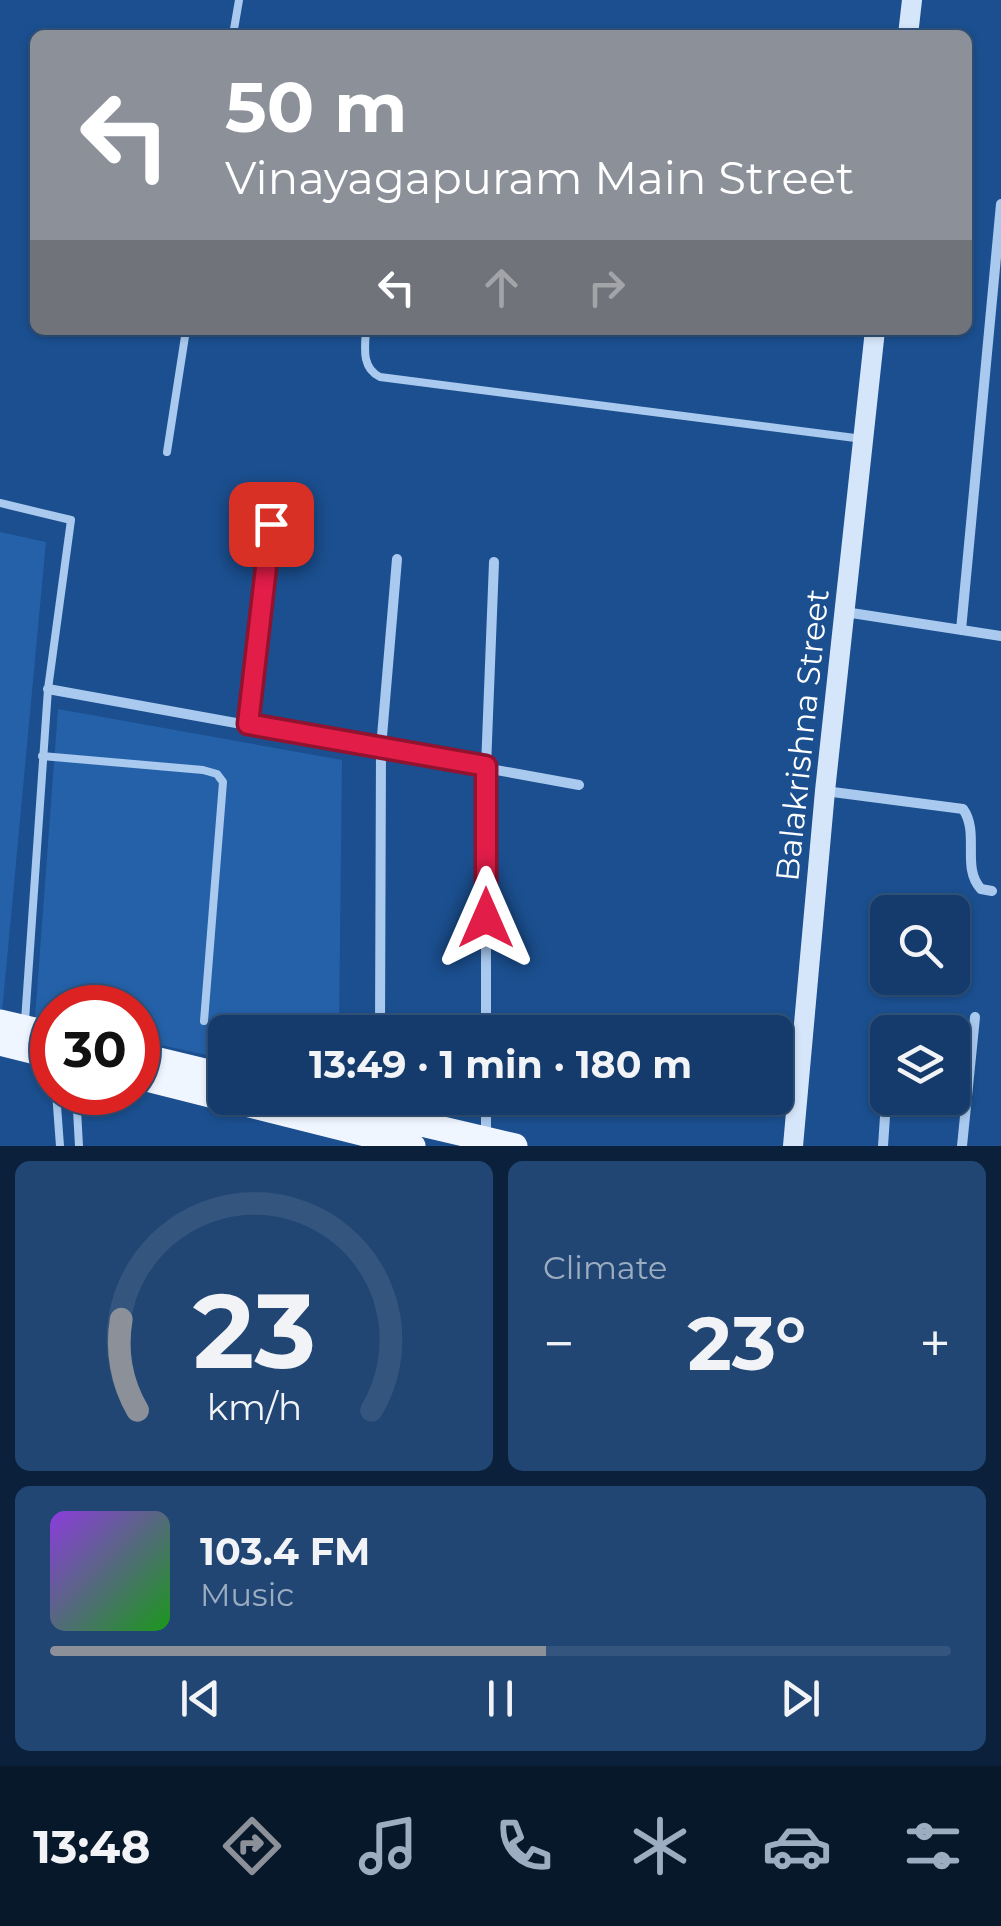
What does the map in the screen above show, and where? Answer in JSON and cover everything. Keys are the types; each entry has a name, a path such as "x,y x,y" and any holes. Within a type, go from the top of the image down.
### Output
{"main road":[{"path":"0,1044 30,1051"},
{"path":"160,1060 208,1072"},
{"path":"160,1083 413,1146"},
{"path":"409,1115 515,1146"}],"street":[{"path":"909,30 912,0"},
{"path":"961,630 1001,204"},
{"name":"Balakrishna Street","path":"793,1146 825,790 874,335"},
{"path":"248,724 271,524"},
{"path":"380,1015 382,748 398,560"},
{"path":"486,1015 486,766 494,562"},
{"path":"844,612 1001,636"},
{"path":"48,689 580,784"},
{"path":"825,790 963,809 972,830 973,877 981,888 992,891"},
{"path":"962,1146 975,1017"},
{"path":"486,1115 486,1138"},
{"path":"883,1146 885,1115"}],"lane":[{"path":"234,30 239,0"},
{"path":"167,452 185,335"},
{"path":"366,335 366,361 372,373 380,377 863,439"},
{"path":"0,503 70,520 12,1024"},
{"path":"42,756 203,770 217,774 223,782 204,1021"},
{"path":"58,1115 60,1146"},
{"path":"77,1115 78,1146"}],"shaded area":[{"path":"0,532 46,542 2,1013 0,1013"},
{"path":"58,709 342,760 339,1015 208,1015 208,1055 160,1045 160,985 37,985"}],"route":[{"path":"271,524 248,724 486,766 486,918"}]}
